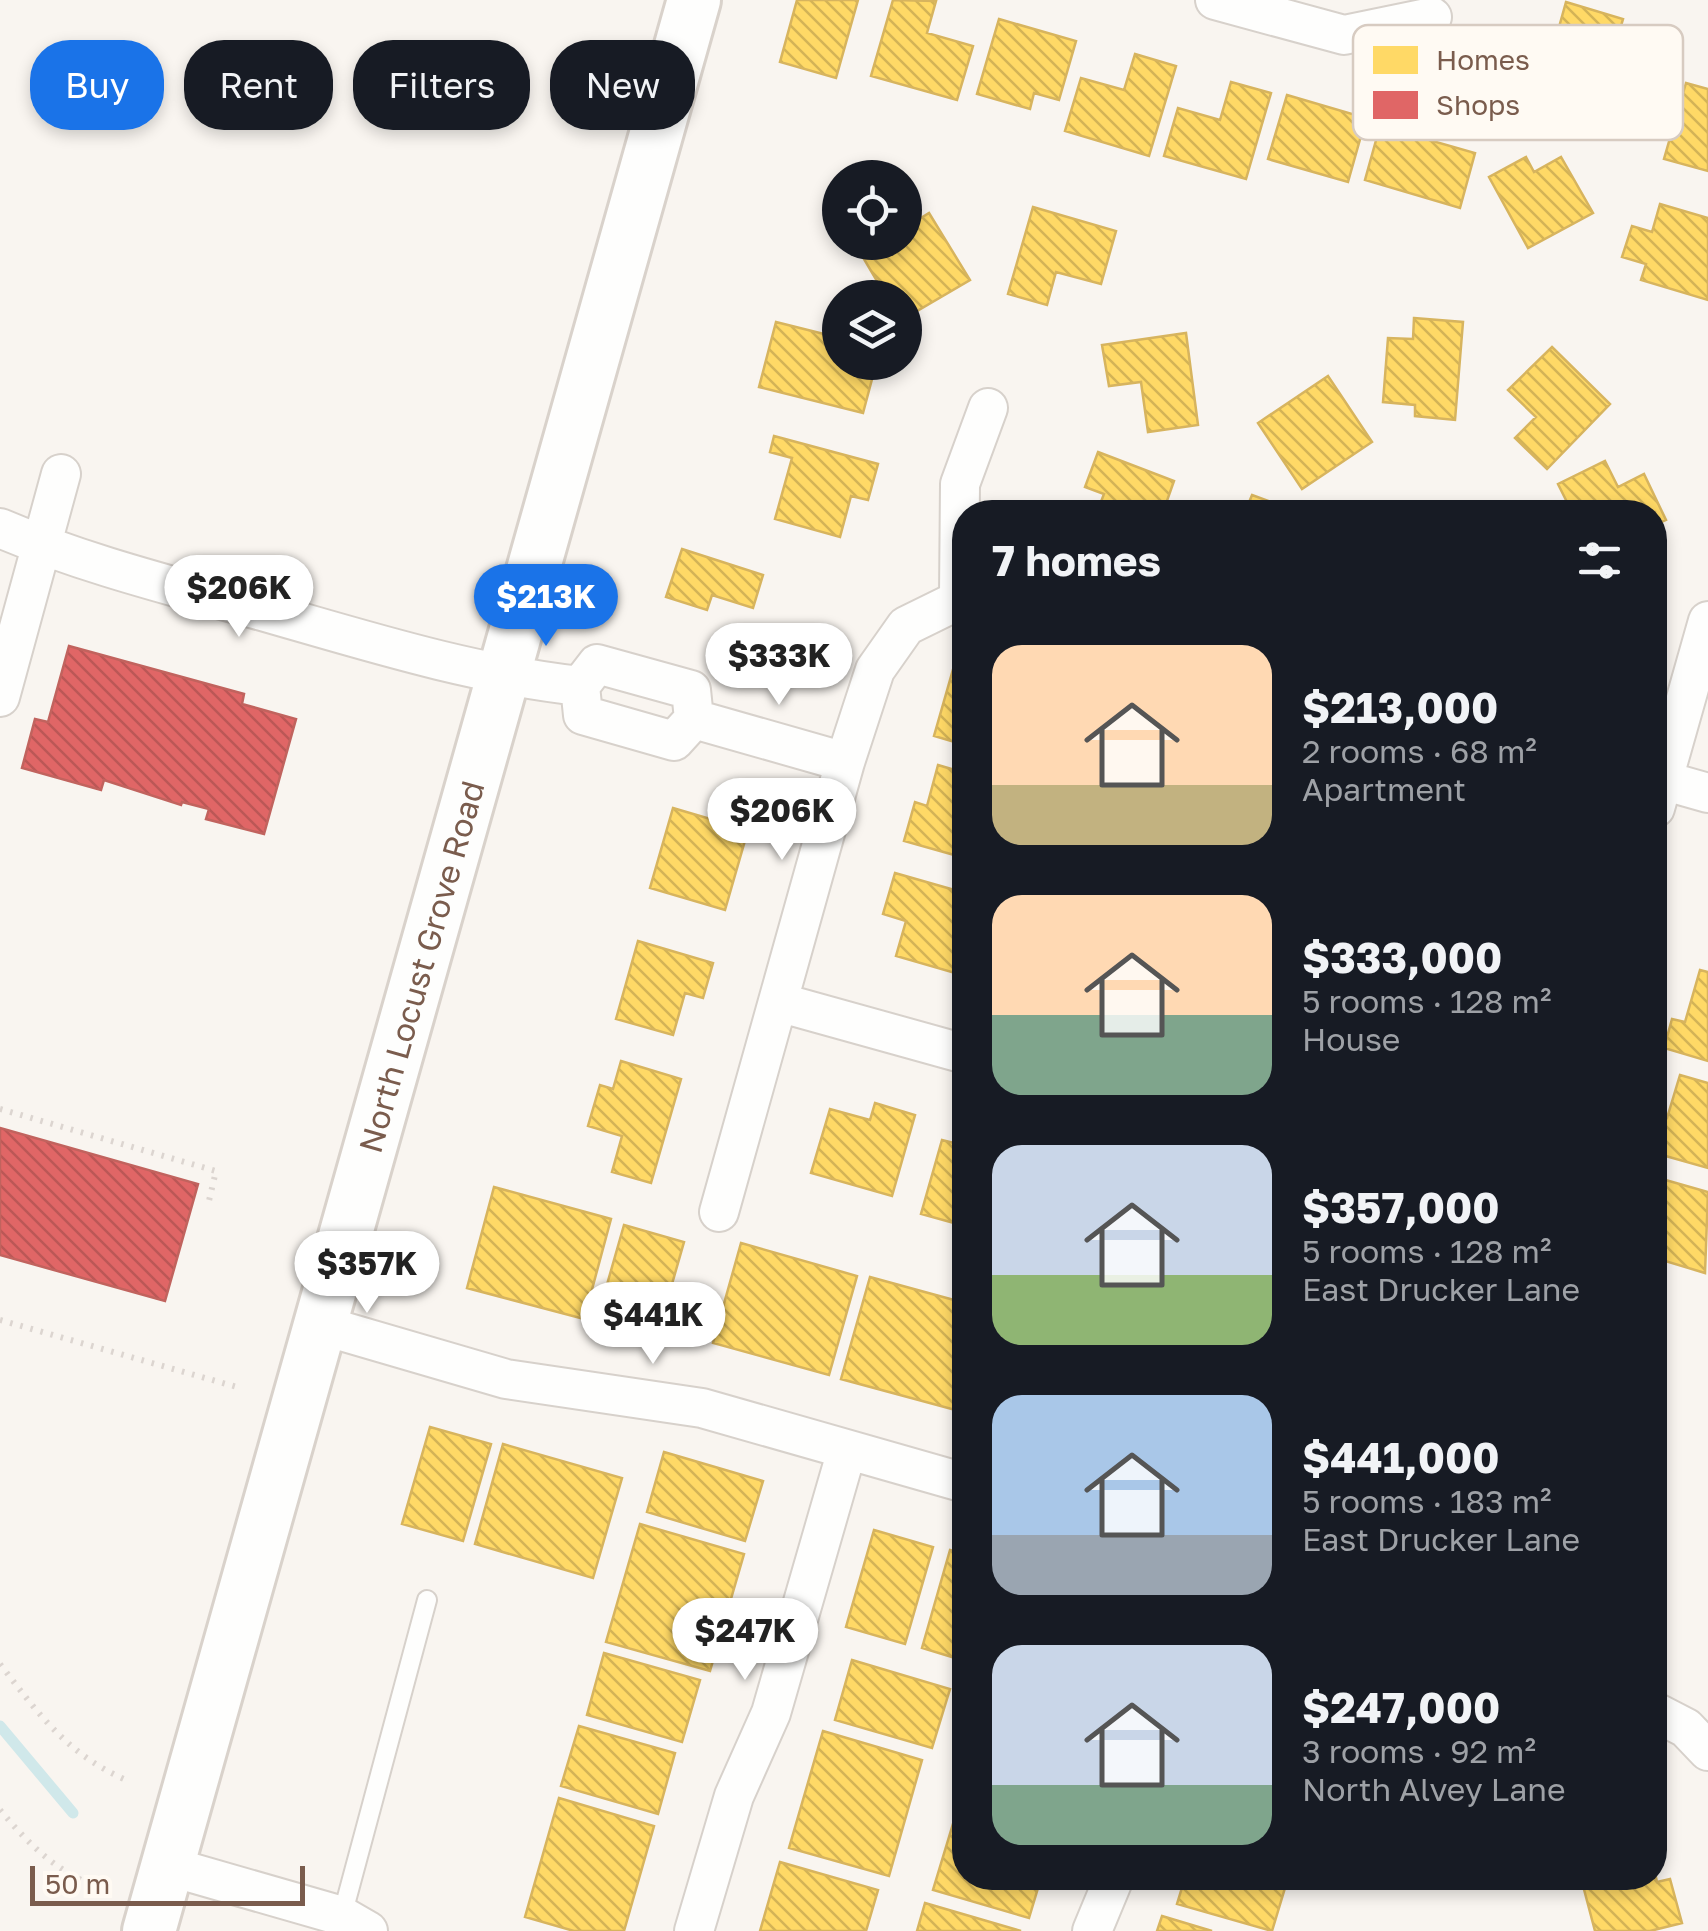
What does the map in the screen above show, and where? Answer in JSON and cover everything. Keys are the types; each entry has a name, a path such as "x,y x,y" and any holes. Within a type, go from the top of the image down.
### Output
{"main road":[{"name":"North Locust Grove Road","path":"150,1931 694,0"}],"street":[{"path":"1215,0 1344,34 1353,32"},
{"path":"1391,25 1432,17"},
{"path":"960,500 960,484 988,408"},
{"path":"0,698 61,474"},
{"path":"0,528 39,544 504,678 580,686"},
{"path":"719,1212 845,762 875,670 906,626 952,602"},
{"path":"1667,759 1708,622"},
{"path":"597,664 690,690 694,719 674,741 583,715 580,686 597,664"},
{"path":"694,719 845,762"},
{"path":"1667,790 1708,793"},
{"path":"778,1002 952,1050"},
{"path":"321,1326 506,1378 702,1408 952,1479"},
{"path":"694,1931 734,1796 772,1713 847,1450"},
{"path":"1667,1718 1686,1728 1708,1750"},
{"path":"168,1866 355,1924"},
{"path":"1092,1931 1109,1890"}],"lane":[{"path":"355,1924 427,1600"}],"path":[{"path":"0,1110 216,1171 208,1205"},
{"path":"0,1320 237,1387"},
{"path":"0,1664 53,1732 100,1768 124,1779"},
{"path":"0,1810 35,1852 63,1873 94,1886"}],"building: Homes":[{"path":"797,0 858,0 836,78 780,62"},
{"path":"893,0 936,1 927,33 973,46 957,100 871,76"},
{"path":"1566,2 1623,19 1621,25 1560,25"},
{"path":"999,19 1076,41 1059,100 1034,93 1030,109 977,94"},
{"path":"1135,54 1176,66 1149,156 1065,131 1081,78 1124,90"},
{"path":"1231,82 1271,93 1246,179 1164,156 1178,108 1220,120"},
{"path":"1686,83 1708,89 1708,171 1664,159 1670,140 1683,140"},
{"path":"1287,95 1353,114 1353,140 1360,140 1348,182 1268,159"},
{"path":"1376,140 1429,140 1475,153 1460,208 1365,180"},
{"path":"1526,157 1534,172 1561,157 1593,213 1528,248 1489,177"},
{"path":"1660,204 1708,218 1708,300 1641,280 1646,264 1622,257 1632,226 1652,232"},
{"path":"1033,207 1116,231 1101,284 1056,272 1047,305 1008,294"},
{"path":"929,213 970,280 922,308 922,280 876,280 865,260 922,260 922,217"},
{"path":"1414,318 1463,322 1455,420 1415,416 1415,405 1383,402 1388,338 1413,339"},
{"path":"776,322 822,334 822,380 872,380 863,413 759,387"},
{"path":"1186,333 1198,425 1148,432 1141,382 1109,386 1102,345"},
{"path":"1552,347 1610,404 1547,469 1515,438 1536,417 1508,390"},
{"path":"1328,376 1372,442 1302,489 1258,423"},
{"path":"774,436 878,464 868,500 851,496 840,537 775,519 792,458 770,452"},
{"path":"1098,452 1174,481 1167,500 1102,500 1104,494 1085,487"},
{"path":"1605,461 1618,487 1644,474 1656,500 1566,500 1558,484"},
{"path":"682,549 763,575 753,608 712,595 707,610 666,597"},
{"path":"952,673 952,741 934,736"},
{"path":"938,765 952,769 952,854 904,841 915,802 927,806"},
{"path":"673,808 748,830 725,910 650,888"},
{"path":"895,873 952,889 952,972 896,956 906,921 883,914"},
{"path":"638,941 713,963 703,998 685,993 673,1035 616,1019"},
{"path":"1700,970 1708,972 1708,1061 1667,1049 1672,1019 1685,1022"},
{"path":"621,1061 681,1079 651,1183 612,1172 622,1136 588,1126 600,1085 613,1089"},
{"path":"1680,1075 1708,1083 1708,1168 1667,1156 1667,1118"},
{"path":"875,1103 915,1115 892,1196 811,1173 830,1109 870,1120"},
{"path":"942,1140 952,1142 952,1222 921,1214"},
{"path":"1667,1180 1708,1192 1705,1273 1667,1262"},
{"path":"494,1187 611,1219 584,1319 467,1288"},
{"path":"624,1225 684,1242 658,1333 598,1316"},
{"path":"741,1243 857,1276 829,1375 713,1343"},
{"path":"870,1277 952,1299 952,1409 841,1379"},
{"path":"430,1427 491,1444 463,1541 402,1524"},
{"path":"503,1444 622,1478 593,1578 475,1544"},
{"path":"664,1452 763,1481 745,1541 647,1512"},
{"path":"640,1524 744,1554 710,1671 606,1642"},
{"path":"874,1530 933,1547 905,1644 846,1627"},
{"path":"950,1550 952,1657 922,1648"},
{"path":"604,1653 700,1680 682,1742 587,1715"},
{"path":"852,1660 950,1689 932,1748 835,1720"},
{"path":"579,1726 675,1753 658,1814 561,1786"},
{"path":"823,1731 922,1760 889,1876 789,1848"},
{"path":"559,1798 654,1826 624,1931 574,1931 525,1917"},
{"path":"952,1827 952,1890 1037,1890 1029,1918 933,1890"},
{"path":"780,1862 878,1890 866,1931 760,1931"},
{"path":"1670,1879 1682,1923 1650,1931 1595,1931 1584,1890 1667,1890"},
{"path":"1181,1890 1284,1890 1272,1931 1177,1904"},
{"path":"925,1903 1021,1931 917,1931"},
{"path":"1162,1916 1212,1931 1157,1931"}],"building: Shops":[{"path":"69,646 244,694 242,704 296,719 264,834 206,819 209,809 182,802 181,805 104,780 101,790 22,768 35,719 48,722"},
{"path":"0,1128 198,1184 165,1301 0,1255"}],"waterway":[{"path":"0,1726 73,1813"}]}
